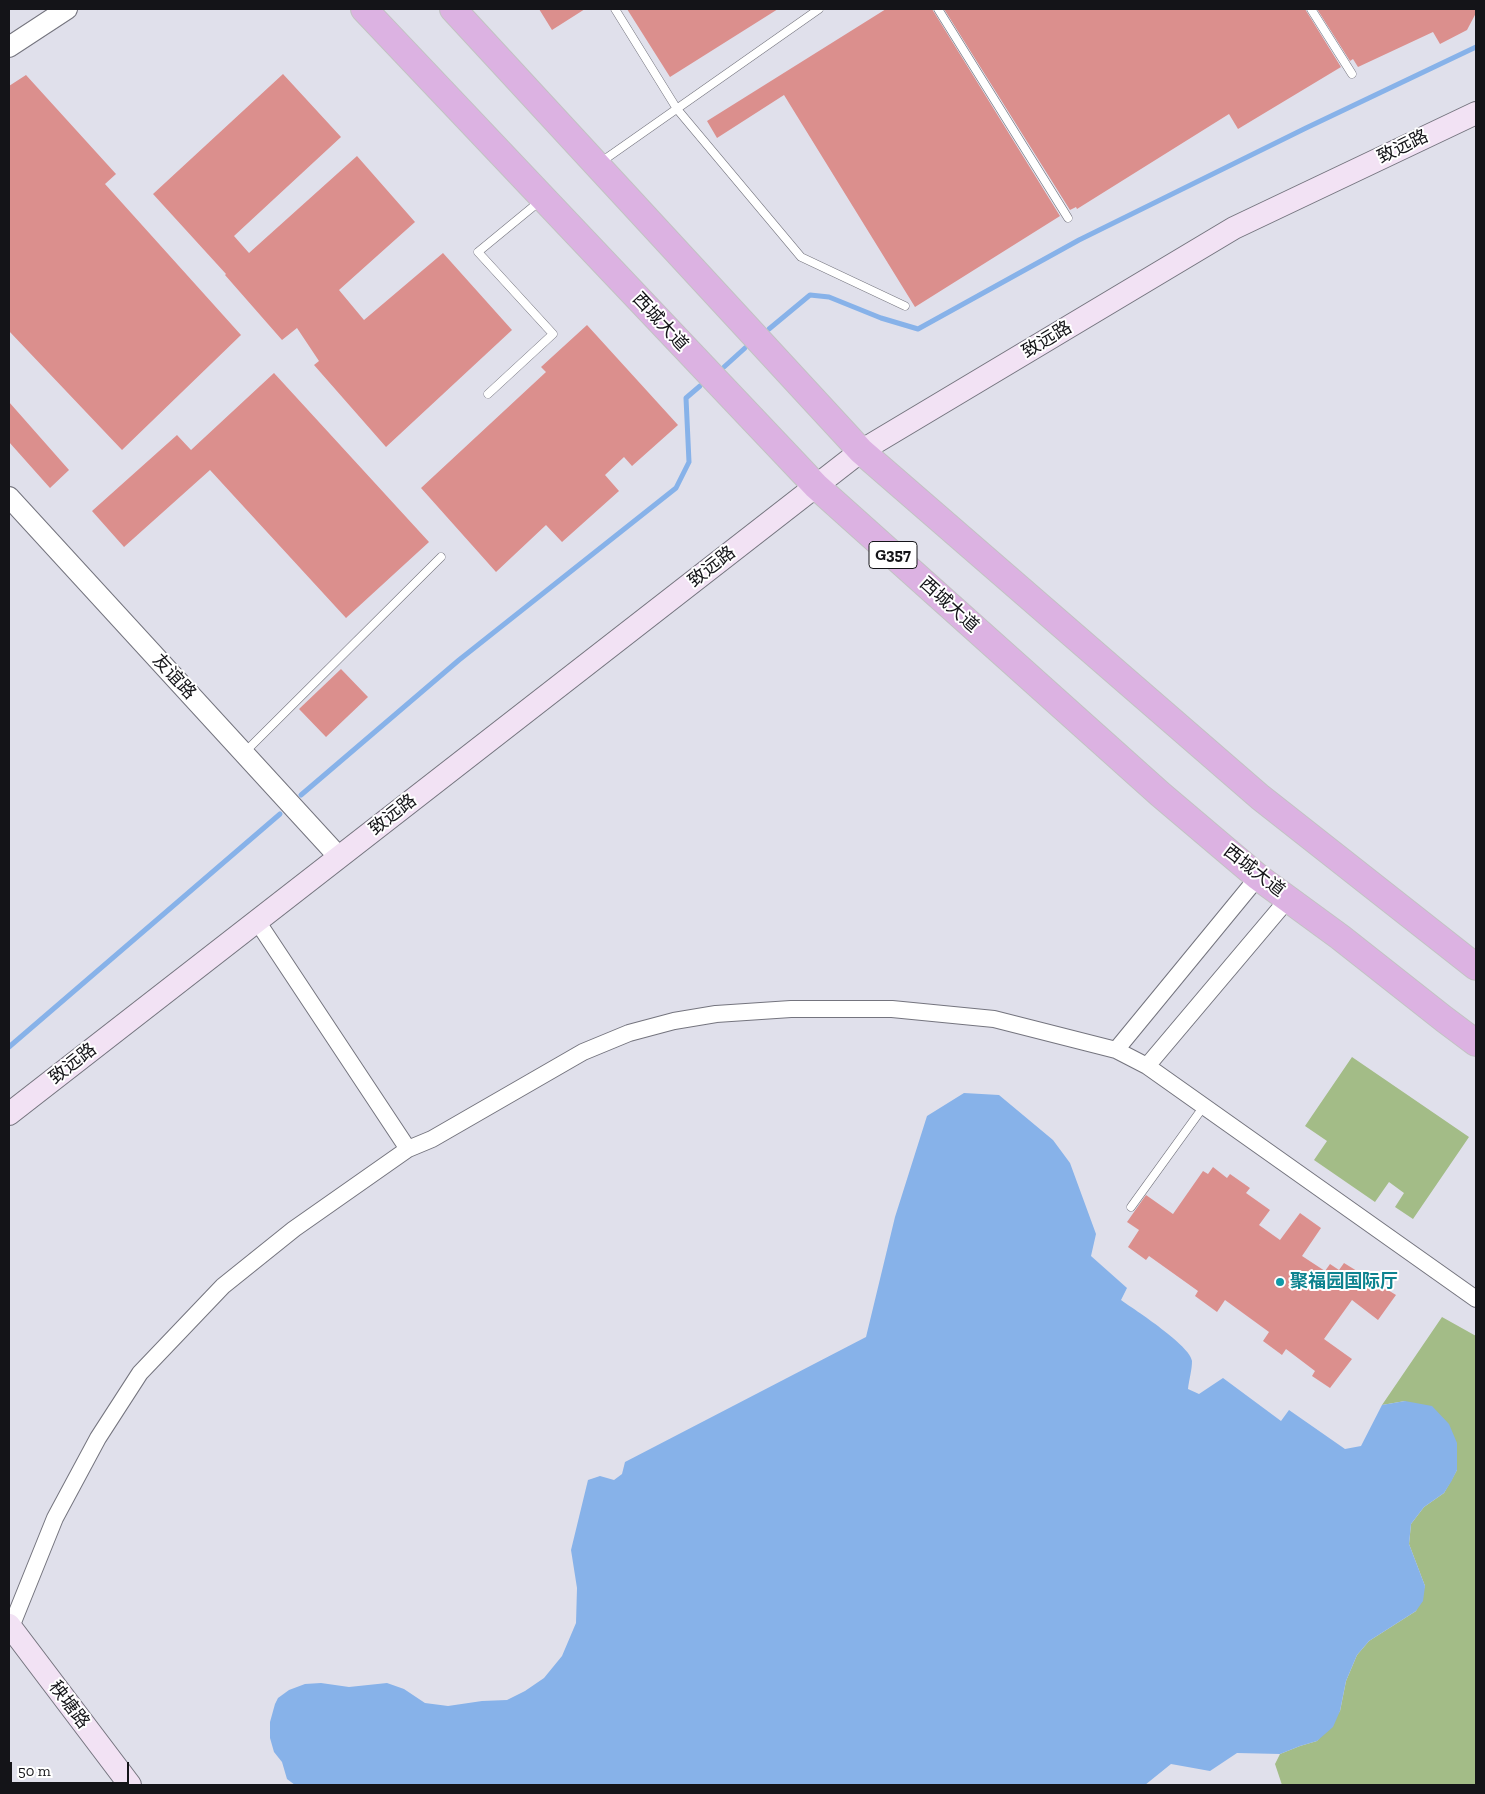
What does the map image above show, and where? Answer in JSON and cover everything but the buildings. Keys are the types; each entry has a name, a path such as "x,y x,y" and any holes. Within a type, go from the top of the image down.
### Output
{"highway":[{"name":"西城大道","path":"364,9 816,486 1160,794 1258,876 1476,1042"},
{"path":"454,9 861,451 1260,797 1476,967"}],"main road":[{"name":"致远路","path":"9,1114 861,451 1234,228 1476,113"},
{"name":"秧塘路","path":"9,1628 130,1785"}],"street":[{"path":"9,47 67,9"},
{"name":"友谊路","path":"9,497 339,857"},
{"path":"1116,1050 1258,876"},
{"path":"1147,1066 1288,898"},
{"path":"257,921 408,1149"},
{"path":"9,1628 55,1518 98,1438 140,1373 223,1286 294,1229 408,1149 432,1139 583,1052 628,1034 674,1021 716,1014 791,1009 892,1009 994,1019 1116,1050 1147,1066 1476,1299"}],"lane":[{"path":"615,9 677,109 801,257 905,306"},
{"path":"597,165 819,9"},
{"path":"938,9 1068,218"},
{"path":"1311,9 1352,74"},
{"path":"488,394 553,334 478,252 543,199"},
{"path":"243,753 441,557"},
{"path":"1131,1206 1204,1106"}],"green space":[{"path":"1352,1057 1469,1137 1413,1219 1395,1207 1404,1193 1389,1182 1375,1202 1314,1160 1327,1141 1305,1126"},
{"path":"1442,1317 1476,1336 1476,1785 1282,1785 1275,1764 1280,1754 1317,1741 1340,1711 1346,1681 1357,1655 1369,1641 1416,1611 1425,1586 1409,1544 1411,1524 1424,1507 1444,1493 1457,1470 1405,1401 1382,1405"}],"water":[{"path":"964,1093 999,1095 1053,1140 1070,1163 1096,1234 1091,1256 1127,1288 1121,1300 1173,1338 1189,1354 1192,1368 1188,1389 1199,1394 1223,1378 1281,1421 1289,1410 1345,1449 1361,1446 1382,1405 1405,1401 1432,1406 1449,1424 1457,1443 1457,1470 1444,1493 1424,1507 1411,1524 1409,1544 1425,1586 1423,1601 1416,1611 1369,1641 1357,1655 1346,1681 1340,1711 1333,1727 1317,1741 1280,1754 1237,1753 1210,1771 1171,1764 1145,1785 295,1785 287,1779 282,1762 274,1752 270,1738 270,1722 278,1698 289,1690 305,1684 321,1683 349,1687 387,1683 404,1689 425,1703 448,1706 482,1701 507,1700 544,1678 562,1656 576,1623 577,1588 571,1550 588,1480 600,1476 614,1480 622,1474 625,1462 866,1337 895,1217 927,1116"}],"waterway":[{"path":"769,329 810,295 829,297 881,318 918,329 1079,240 1476,47"},
{"path":"724,367 745,348"},
{"path":"301,795 459,660 676,488 689,462 686,398 700,386"},
{"path":"9,1047 280,814"}],"place":[{"name":"聚福园国际厅","path":"1280,1282"}]}
